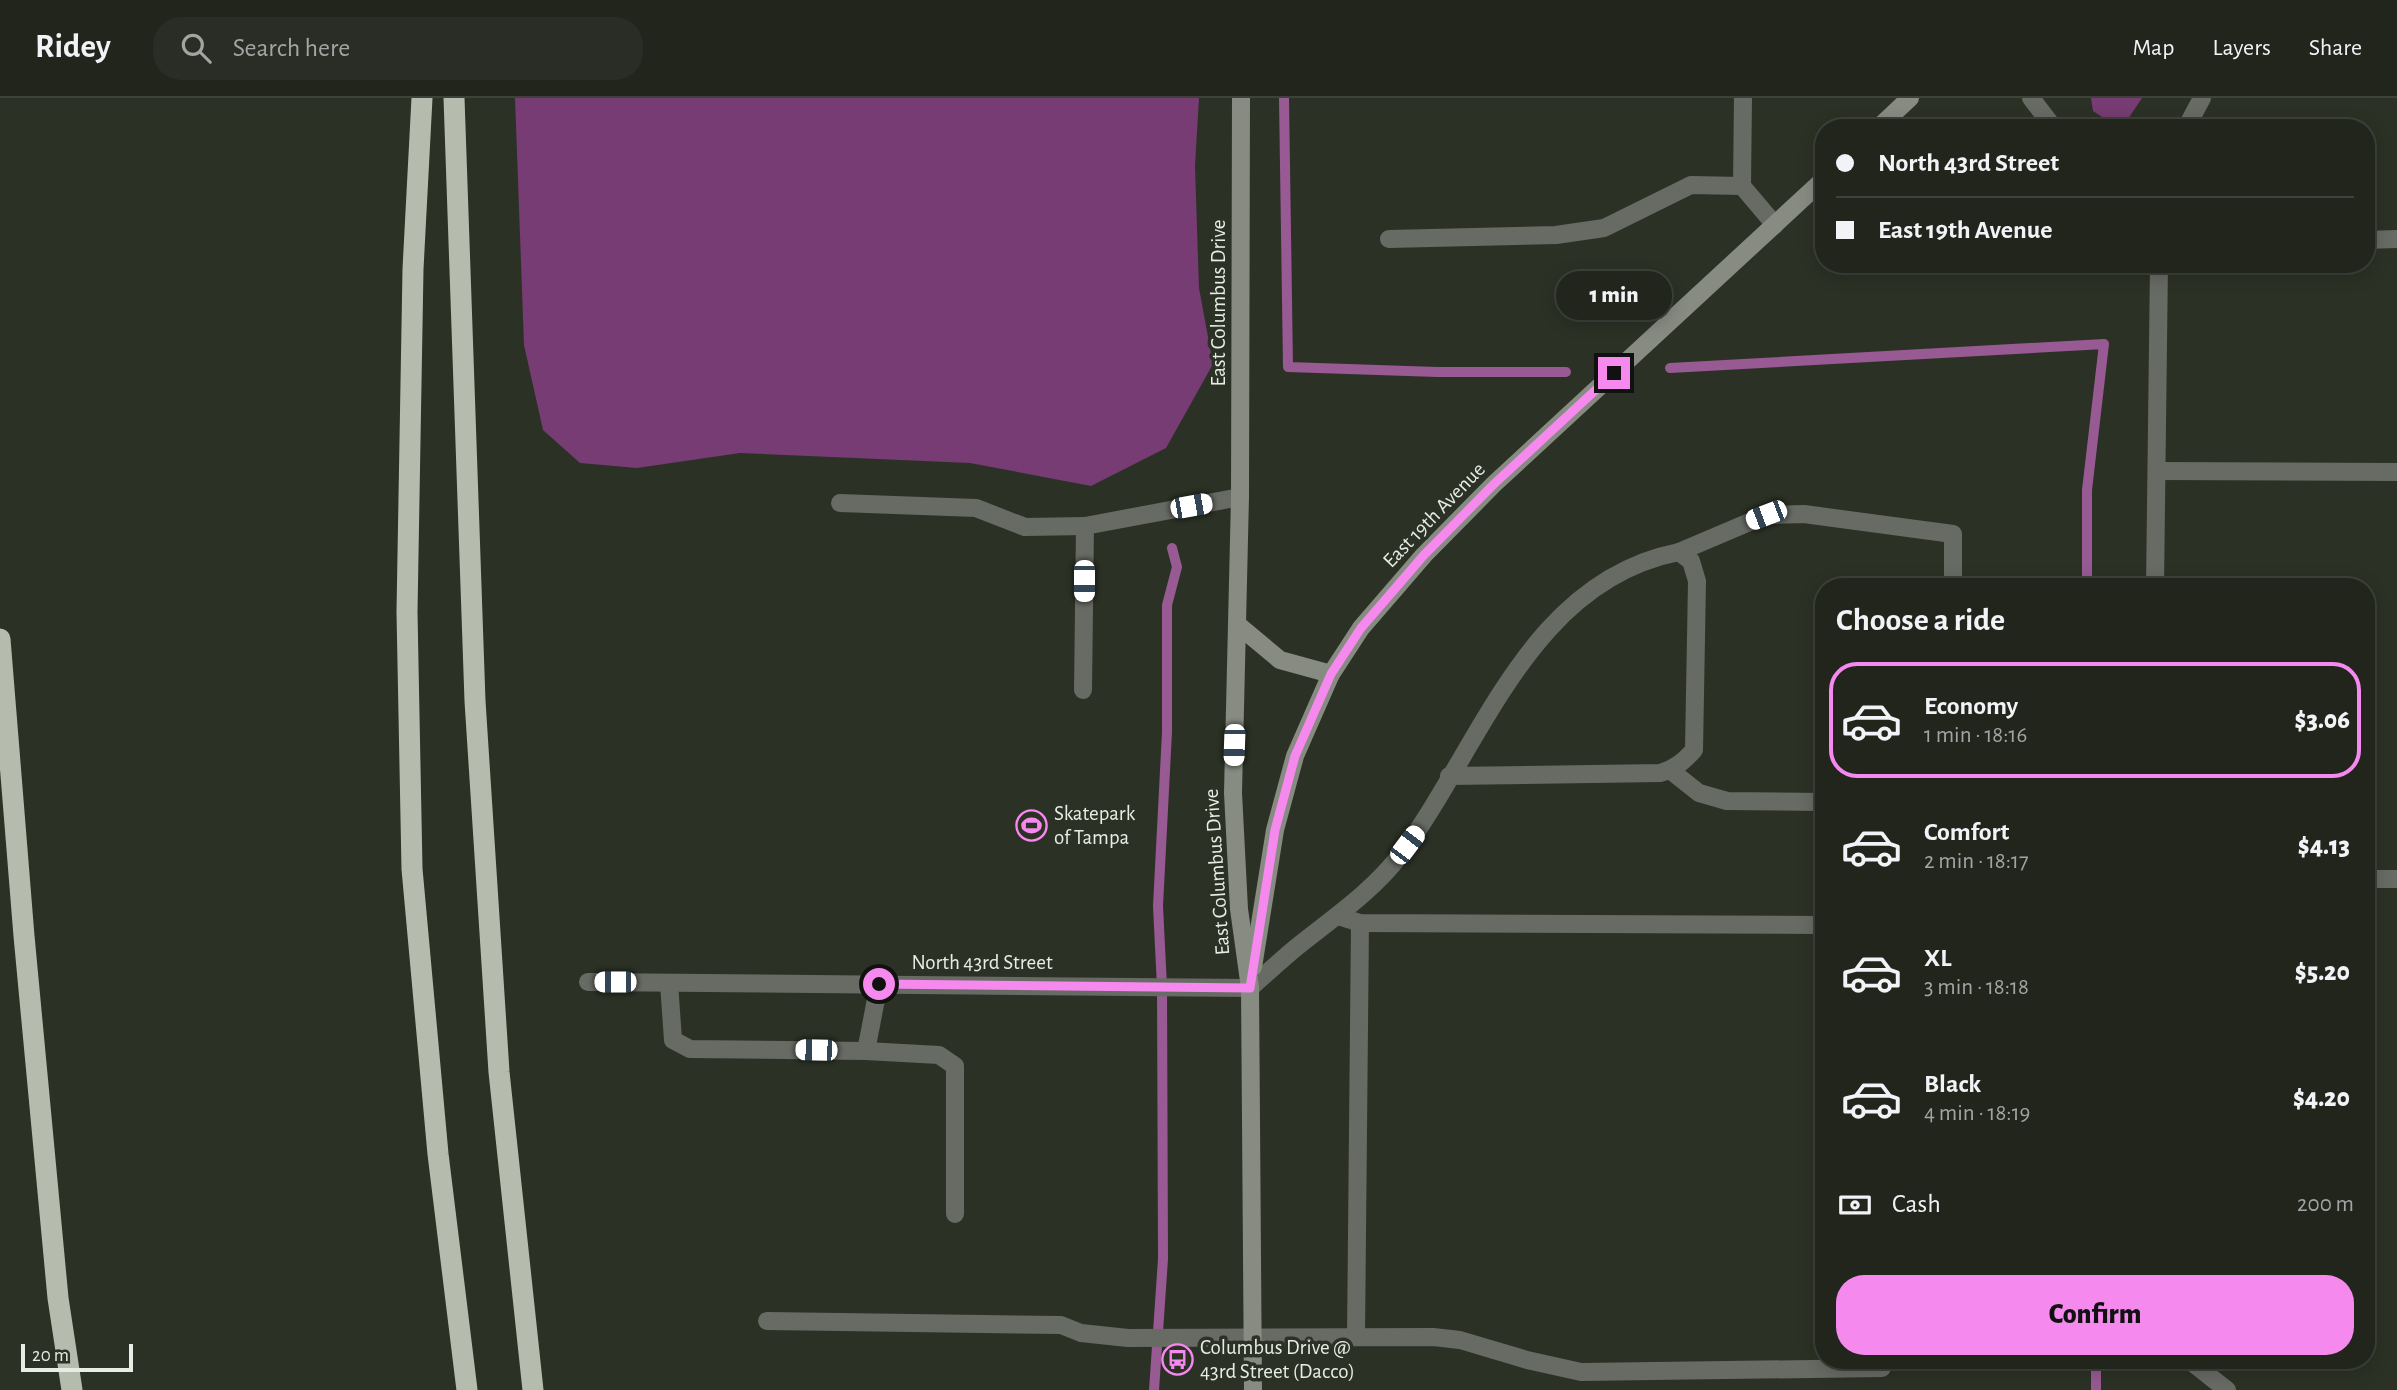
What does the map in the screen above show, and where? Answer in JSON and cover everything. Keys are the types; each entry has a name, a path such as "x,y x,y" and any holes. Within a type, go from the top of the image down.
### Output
{"highway":[{"path":"422,98 413,269 407,612 412,869 438,1154 467,1390"},
{"path":"454,98 475,701 499,1072 533,1390"},
{"path":"0,639 24,936 56,1271 72,1390"}],"main road":[{"name":"East Columbus Drive","path":"1241,98 1240,497 1233,793 1239,909 1250,988 1253,1390"},
{"path":"1888,119 1910,98"},
{"name":"East 19th Avenue","path":"1250,988 1275,830 1295,756 1331,674 1361,628 1424,555 1494,484 1815,187"},
{"path":"1238,625 1280,660 1331,674"}],"street":[{"path":"1743,98 1742,186 1775,225"},
{"path":"2031,98 2047,119"},
{"path":"2191,119 2202,98"},
{"path":"1388,239 1556,235 1604,228 1691,185 1742,186"},
{"path":"2375,240 2397,239"},
{"path":"2155,578 2159,273"},
{"path":"2157,471 2397,472"},
{"path":"840,503 976,508 1025,527 1084,526 1240,497"},
{"path":"1250,988 1296,947 1338,916 1400,856 1427,819 1449,776 1513,675 1547,629 1586,594 1622,572 1679,552 1766,515 1804,514 1953,534 1953,578"},
{"path":"1083,690 1084,526"},
{"path":"1449,776 1660,773 1683,762 1694,750 1698,581 1691,561 1679,552"},
{"path":"1670,770 1699,793 1727,801 1815,802"},
{"path":"2375,879 2397,879"},
{"path":"1338,916 1360,923 1815,925"},
{"path":"1356,1337 1360,923"},
{"name":"North 43rd Street","path":"588,982 1250,988"},
{"path":"669,983 673,1040 690,1049 866,1051 939,1055 955,1066 955,1214"},
{"path":"866,1051 879,984"},
{"path":"767,1321 1061,1325 1082,1333 1128,1338 1433,1337 1460,1340 1527,1360 1581,1372 1815,1369"},
{"path":"2200,1369 2227,1390"}],"shaded area":[{"path":"515,98 1199,98 1195,166 1199,288 1213,364 1166,448 1091,486 970,463 740,453 637,468 580,463 543,430 524,345"},
{"path":"2091,98 2142,98 2128,119 2105,119 2093,111"}],"waterway":[{"path":"1284,98 1288,367 1437,372 1566,372"},
{"path":"1670,368 2104,344 2087,490 2087,578"},
{"path":"1154,1390 1163,1259 1162,987 1158,906 1167,732 1167,605 1177,567 1172,548"},
{"path":"2096,1369 2096,1390"}],"place":[{"name":"Skatepark of Tampa","path":"1031,825"},
{"name":"Columbus Drive @ 43rd Street (Dacco)","path":"1177,1359"}],"route":[{"path":"879,984 1250,988 1275,830 1295,756 1331,674 1361,628 1424,555 1494,484 1614,373"}]}
